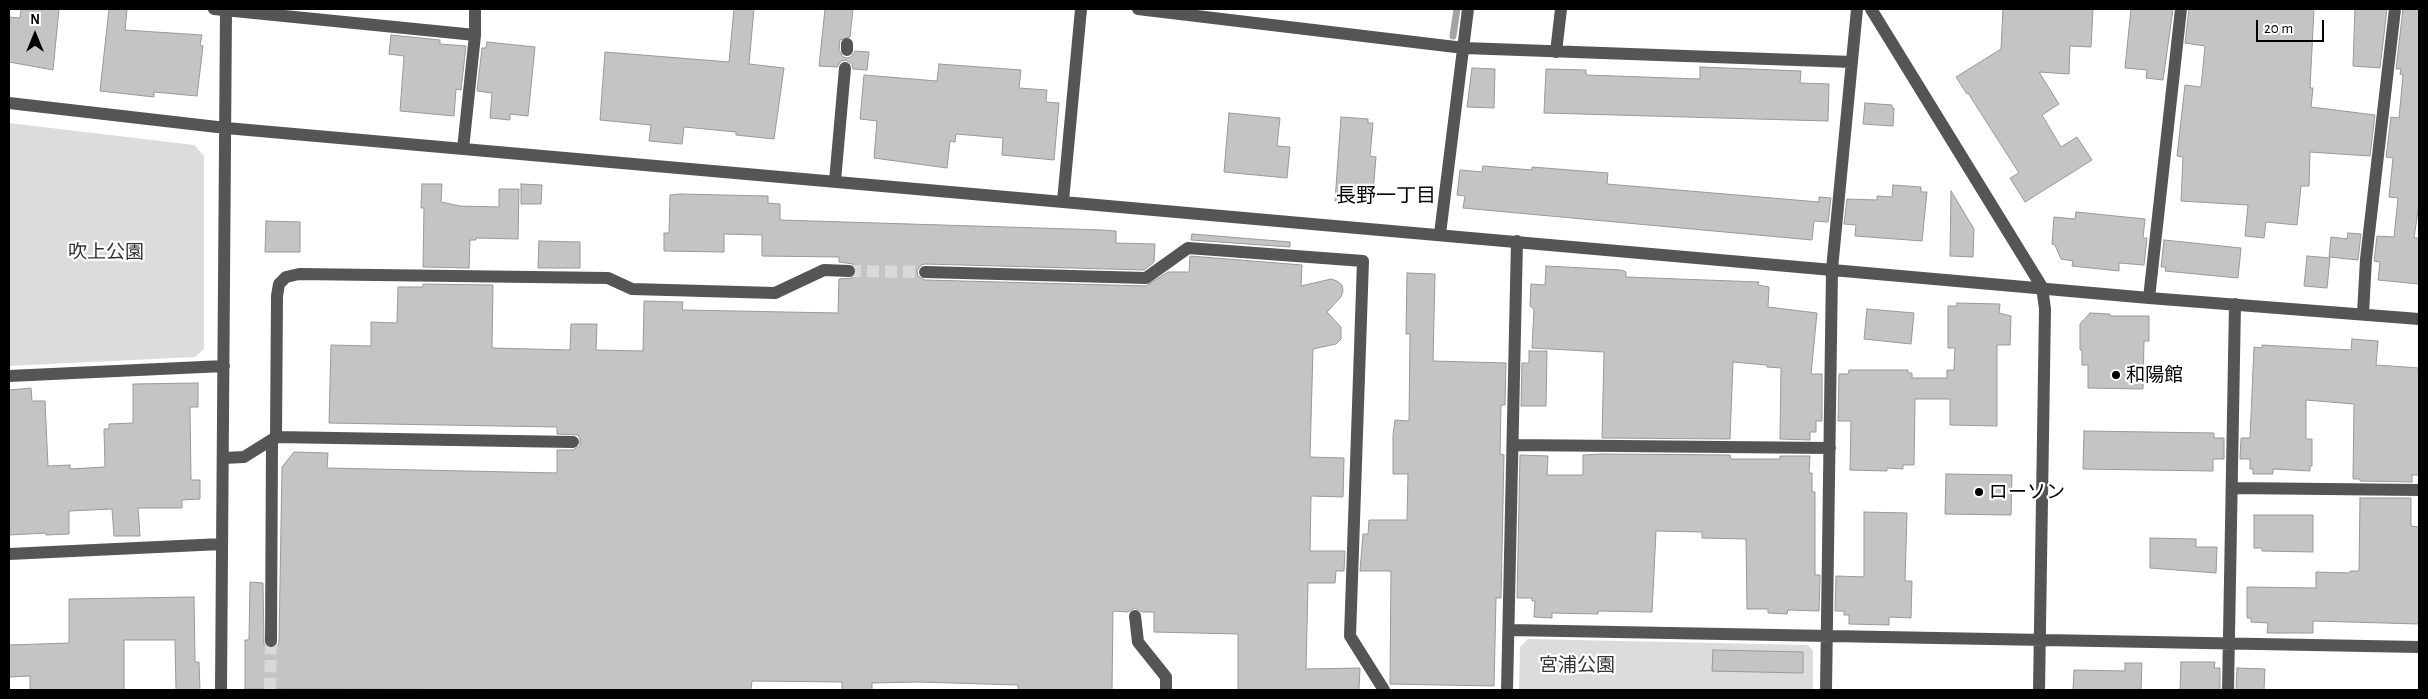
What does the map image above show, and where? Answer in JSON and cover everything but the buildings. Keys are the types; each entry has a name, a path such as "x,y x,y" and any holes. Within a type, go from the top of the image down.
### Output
{"street":[{"path":"221,690 226,128 222,9 475,35"},
{"path":"463,149 475,35 475,9"},
{"path":"1063,201 1081,9"},
{"path":"1138,9 1464,48 1852,62"},
{"path":"1440,234 1468,9"},
{"path":"1556,52 1561,9"},
{"path":"1826,690 1832,269 1857,9"},
{"path":"1871,9 2042,287 2045,308 2038,690"},
{"path":"2149,298 2181,9"},
{"path":"2363,314 2366,258 2395,9"},
{"path":"835,182 845,68"},
{"path":"9,103 226,128 2042,287 2149,298 2419,318"},
{"path":"1507,690 1517,241"},
{"path":"925,272 1146,278 1188,248 1363,261 1350,636 1384,690"},
{"path":"271,640 277,296 279,284 286,277 298,274 608,278 632,289 775,293 824,270 849,271"},
{"path":"2228,690 2235,304"},
{"path":"9,376 224,366"},
{"path":"223,458 244,457 274,439 573,442"},
{"path":"1513,445 1830,448"},
{"path":"2232,488 2419,490"},
{"path":"9,554 222,544"},
{"path":"1135,616 1138,642 1166,677 1166,690"},
{"path":"1509,630 2039,638 2419,647"}],"green space":[{"name":"吹上公園","path":"9,123 194,145 204,156 204,349 195,357 9,366"},
{"name":"宮浦公園","path":"1528,639 1808,645 1813,651 1813,690 1519,690 1520,647"}],"waterway":[{"path":"1453,36 1457,9"}],"tunnel":[{"path":"849,271 925,272"},
{"path":"270,690 271,641"}],"place":[{"name":"和陽館","path":"2116,375"},
{"name":"ローソン","path":"1979,492"}],"district":[{"name":"長野一丁目","path":"1386,196"}]}
